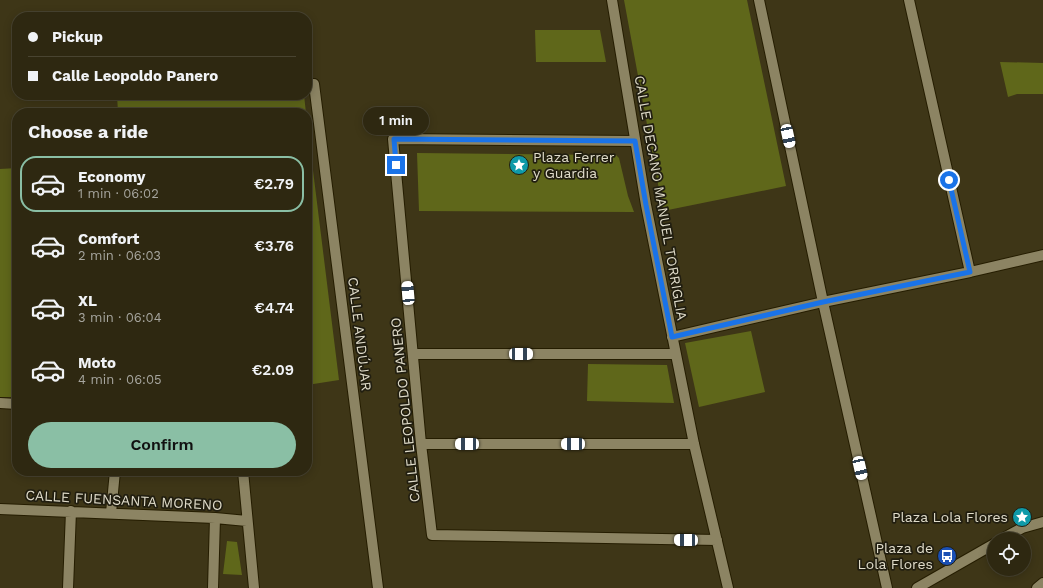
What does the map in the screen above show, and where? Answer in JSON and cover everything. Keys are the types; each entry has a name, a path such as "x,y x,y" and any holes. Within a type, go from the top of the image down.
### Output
{"street":[{"name":"CALLE DECANO MANUEL TORRIGLIA","path":"612,0 646,205 675,354 694,444 728,588"},
{"path":"759,0 823,302 887,588"},
{"path":"909,0 970,272"},
{"name":"CALLE ANDÚJAR","path":"314,84 378,588"},
{"name":"CALLE LEOPOLDO PANERO","path":"635,141 394,139 421,444 432,535 717,540"},
{"path":"672,337 823,302 1043,256"},
{"path":"413,354 675,354"},
{"path":"0,403 12,404"},
{"path":"421,444 694,444"},
{"path":"111,513 115,476"},
{"path":"243,476 254,588"},
{"name":"CALLE FUENSANTA MORENO","path":"0,508 215,518 247,521"},
{"path":"68,588 71,511"},
{"path":"213,588 215,518"},
{"path":"1015,532 1022,528 1043,522"},
{"path":"917,588 987,548"},
{"path":"1037,588 1043,583"}],"green space":[{"path":"624,0 747,0 786,186 663,211"},
{"path":"535,30 600,30 606,62 536,62"},
{"path":"1000,62 1043,63 1043,94 1017,94 1008,97"},
{"path":"117,100 305,100 305,108 118,108"},
{"name":"Plaza Ferrer y Guardia","path":"417,153 616,155 619,158 628,196 634,212 419,211"},
{"path":"312,162 339,380 312,384"},
{"path":"12,168 12,397 0,397 0,169"},
{"path":"751,331 765,392 699,407 685,343"},
{"path":"588,364 667,365 674,403 587,401"},
{"path":"227,541 237,542 242,575 223,574"}],"place":[{"name":"Plaza Ferrer y Guardia","path":"519,165"},
{"name":"Plaza Lola Flores","path":"1022,517"},
{"name":"Plaza de Lola Flores","path":"947,556"}],"route":[{"path":"396,165 394,139 635,141 672,337 823,302 970,272 949,180"}]}
